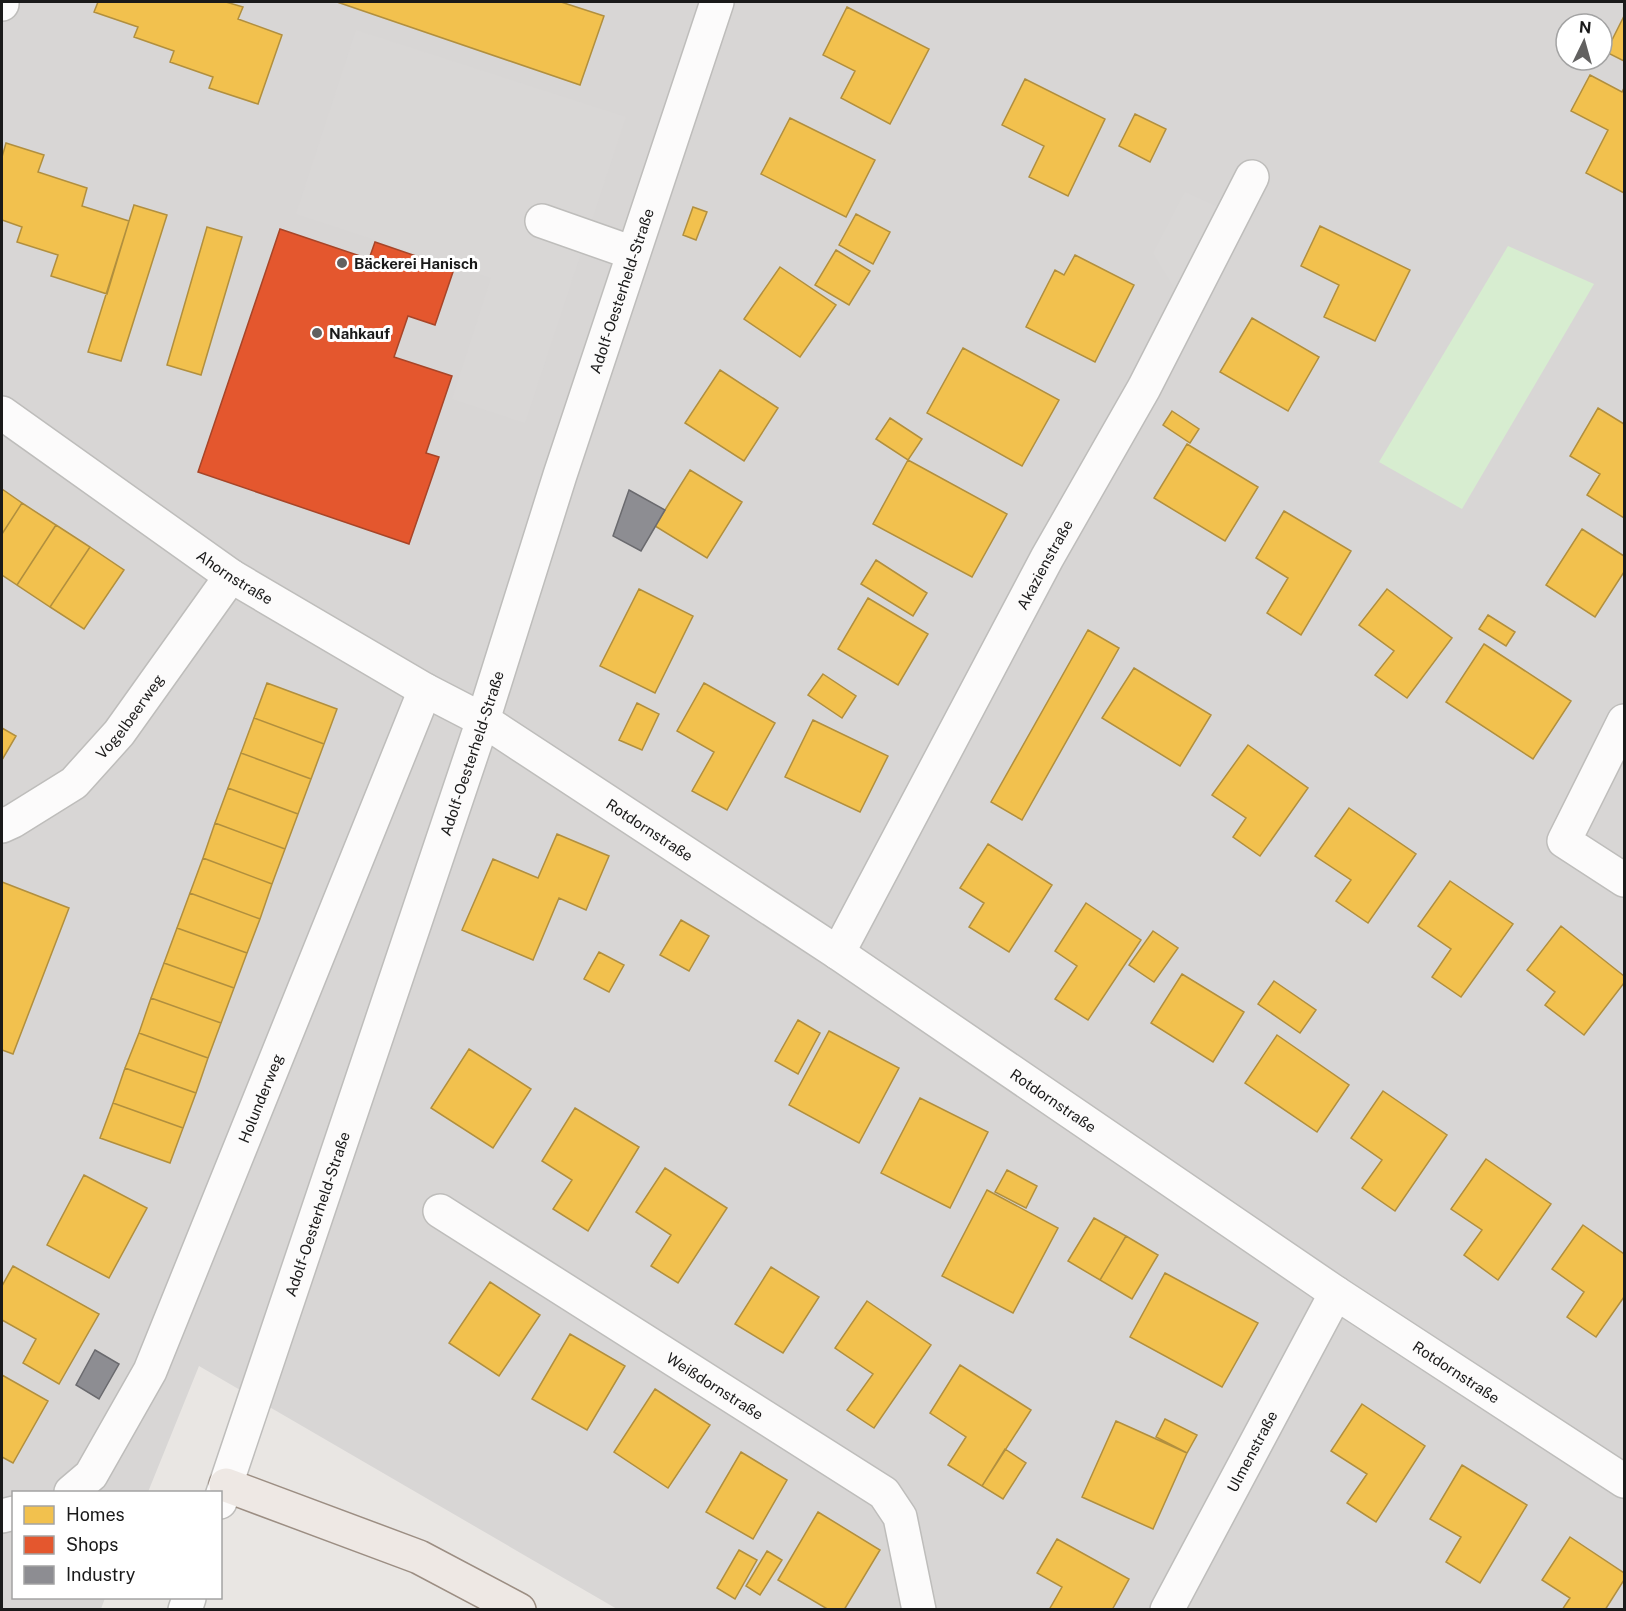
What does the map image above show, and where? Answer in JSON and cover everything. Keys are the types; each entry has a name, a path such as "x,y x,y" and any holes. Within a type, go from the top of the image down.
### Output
{"main road":[{"path":"223,1494 419,1557 519,1610"}],"street":[{"name":"Adolf-Oesterheld-Straße","path":"223,1494 483,720 633,253 717,2"},
{"name":"Akazienstraße","path":"838,953 1047,558 1144,388 1252,177"},
{"path":"542,221 633,253"},
{"name":"Ahornstraße","path":"2,412 231,576 425,690 483,720"},
{"name":"Vogelbeerweg","path":"2,826 74,783 118,733 231,576"},
{"name":"Holunderweg","path":"72,1491 91,1474 150,1371 425,690"},
{"name":"Rotdornstraße","path":"483,720 838,953 1336,1293 1624,1481"},
{"path":"1624,721 1564,841 1624,880"},
{"name":"Weißdornstraße","path":"440,1211 884,1493 900,1517 919,1610"},
{"name":"Ulmenstraße","path":"1167,1610 1336,1293"}],"shaded area":[{"path":"2,2 1624,2 1624,1609 617,1609 199,1366 148,1491 12,1491 12,1599 105,1599 101,1609 2,1610"},
{"path":"356,30 626,117 525,423 452,399 491,278 296,214"},
{"path":"1185,192 1218,207 1175,289 1153,253"}],"green space":[{"path":"1508,246 1594,284 1462,509 1379,462"}],"building: Homes":[{"path":"98,2 226,2 243,7 238,19 282,35 258,104 209,88 213,77 170,62 174,51 134,37 138,27 94,12"},
{"path":"337,2 561,2 604,16 580,85"},
{"path":"847,7 929,49 890,124 841,98 855,71 823,55"},
{"path":"1624,16 1624,61 1614,56 1614,36"},
{"path":"1590,75 1622,92 1624,88 1624,193 1586,173 1608,130 1571,111"},
{"path":"1025,79 1105,119 1068,196 1029,177 1044,146 1002,125"},
{"path":"1135,114 1166,129 1150,162 1119,146"},
{"path":"790,118 875,160 846,217 761,174"},
{"path":"6,143 44,155 38,172 87,188 82,206 129,221 107,294 51,276 58,255 17,242 22,227 2,220 2,157"},
{"path":"134,205 167,215 121,361 88,352"},
{"path":"693,207 707,212 696,240 683,235"},
{"path":"856,214 890,232 873,264 839,245"},
{"path":"1320,226 1410,270 1375,341 1324,317 1339,285 1301,266"},
{"path":"207,227 242,237 201,375 167,365"},
{"path":"836,250 870,271 849,305 815,285"},
{"path":"1075,255 1134,285 1095,362 1026,327 1055,270 1064,275"},
{"path":"780,267 836,305 800,357 744,319"},
{"path":"1252,318 1319,357 1288,411 1220,372"},
{"path":"963,348 1059,400 1022,466 927,413"},
{"path":"720,370 778,408 744,461 685,423"},
{"path":"1598,408 1624,424 1624,518 1587,495 1600,474 1570,456"},
{"path":"1172,411 1199,429 1190,443 1163,425"},
{"path":"890,418 922,439 908,460 876,439"},
{"path":"1187,444 1258,487 1225,541 1154,498"},
{"path":"908,460 1007,514 972,577 873,524"},
{"path":"690,470 742,502 707,558 655,526"},
{"path":"2,489 22,503 2,534"},
{"path":"22,503 56,525 17,585 2,575 2,534"},
{"path":"1284,511 1351,551 1301,635 1267,613 1288,578 1256,558"},
{"path":"56,525 90,547 50,607 17,585"},
{"path":"1582,529 1624,556 1624,572 1595,617 1546,585"},
{"path":"90,547 124,570 84,629 50,607"},
{"path":"876,560 927,593 913,616 861,584"},
{"path":"639,589 693,616 655,693 600,666"},
{"path":"1387,589 1452,638 1407,698 1375,675 1394,651 1359,625"},
{"path":"868,598 928,634 898,685 838,649"},
{"path":"1488,615 1515,632 1506,646 1479,629"},
{"path":"1088,630 1119,648 1022,820 991,802"},
{"path":"1484,644 1571,701 1533,759 1446,702"},
{"path":"1134,668 1211,715 1180,766 1102,718"},
{"path":"823,674 856,696 842,718 808,695"},
{"path":"267,683 337,709 324,744 254,718"},
{"path":"704,683 775,723 727,810 692,791 714,752 677,731"},
{"path":"637,703 659,714 642,750 619,740"},
{"path":"254,718 324,744 311,779 241,753"},
{"path":"813,720 888,756 860,812 785,777"},
{"path":"2,728 16,736 2,760"},
{"path":"1248,745 1308,788 1260,856 1233,837 1246,818 1212,795"},
{"path":"241,753 311,779 298,814 228,788"},
{"path":"228,788 298,814 285,849 215,823"},
{"path":"1349,808 1416,854 1368,923 1336,901 1351,880 1315,856"},
{"path":"215,823 285,849 272,884 203,858"},
{"path":"557,834 609,856 586,910 559,898 533,960 462,930 493,859 538,878"},
{"path":"988,844 1052,885 1009,952 969,927 984,903 960,888"},
{"path":"203,858 272,884 260,919 190,893"},
{"path":"1450,881 1513,924 1461,997 1432,977 1451,949 1418,926"},
{"path":"2,882 69,908 13,1054 2,1050"},
{"path":"190,893 260,919 247,953 177,928"},
{"path":"1086,903 1141,940 1088,1020 1055,999 1077,966 1055,951"},
{"path":"681,920 709,936 689,971 660,955"},
{"path":"1561,926 1624,976 1624,983 1584,1035 1545,1005 1555,992 1527,970"},
{"path":"177,928 247,953 234,988 164,963"},
{"path":"1153,931 1178,948 1154,982 1129,965"},
{"path":"599,952 624,965 609,992 584,979"},
{"path":"164,963 234,988 221,1023 151,998"},
{"path":"1182,974 1244,1012 1213,1062 1151,1023"},
{"path":"1274,981 1316,1010 1300,1033 1258,1004"},
{"path":"151,998 221,1023 208,1058 139,1033"},
{"path":"798,1020 820,1033 798,1074 775,1061"},
{"path":"829,1031 899,1068 859,1143 789,1105"},
{"path":"139,1033 208,1058 196,1093 125,1068"},
{"path":"1277,1035 1349,1085 1317,1132 1245,1083"},
{"path":"469,1049 531,1089 493,1148 431,1108"},
{"path":"125,1068 196,1093 183,1128 113,1103"},
{"path":"1383,1091 1447,1135 1395,1211 1362,1188 1382,1160 1351,1138"},
{"path":"920,1098 988,1132 950,1208 881,1173"},
{"path":"113,1103 183,1128 170,1163 100,1138"},
{"path":"575,1108 639,1147 588,1231 553,1209 572,1180 542,1161"},
{"path":"1486,1159 1551,1204 1498,1280 1464,1255 1482,1230 1451,1209"},
{"path":"665,1168 727,1208 678,1283 651,1266 671,1235 636,1212"},
{"path":"1007,1170 1037,1186 1026,1208 995,1192"},
{"path":"84,1175 147,1208 109,1278 47,1245"},
{"path":"987,1190 1058,1228 1013,1313 942,1276"},
{"path":"1094,1218 1126,1236 1100,1280 1068,1261"},
{"path":"1583,1225 1624,1254 1624,1297 1596,1337 1567,1317 1584,1292 1552,1269"},
{"path":"1126,1236 1158,1255 1132,1299 1100,1280"},
{"path":"13,1266 99,1314 59,1384 23,1363 36,1339 2,1320 2,1286"},
{"path":"771,1267 819,1297 783,1353 735,1324"},
{"path":"1165,1273 1258,1323 1222,1387 1130,1337"},
{"path":"490,1282 540,1315 499,1376 449,1343"},
{"path":"867,1301 931,1345 874,1428 847,1410 873,1374 835,1348"},
{"path":"570,1334 625,1366 587,1430 532,1399"},
{"path":"960,1365 1031,1410 982,1486 948,1465 966,1437 930,1413"},
{"path":"2,1375 48,1401 13,1463 2,1457"},
{"path":"655,1389 710,1425 668,1488 614,1452"},
{"path":"1362,1404 1425,1446 1376,1522 1347,1503 1367,1474 1331,1451"},
{"path":"1165,1419 1197,1435 1187,1453 1156,1437"},
{"path":"1116,1421 1187,1453 1153,1529 1082,1497"},
{"path":"1005,1449 1026,1463 1003,1499 982,1486"},
{"path":"741,1452 787,1480 753,1539 706,1512"},
{"path":"1462,1465 1527,1505 1480,1583 1446,1562 1461,1537 1430,1519"},
{"path":"818,1512 880,1550 844,1610 829,1610 778,1580"},
{"path":"1570,1537 1624,1573 1624,1580 1605,1610 1562,1610 1570,1598 1542,1580"},
{"path":"1057,1539 1129,1579 1112,1610 1049,1610 1062,1587 1037,1573"},
{"path":"739,1550 757,1560 735,1599 717,1588"},
{"path":"767,1551 782,1560 760,1595 746,1586"}],"building: Shops":[{"path":"280,229 369,259 375,242 454,269 435,325 408,316 394,357 452,376 426,453 439,457 409,544 198,472"}],"building: Industry":[{"path":"629,490 665,510 641,551 613,536"},
{"path":"95,1350 119,1364 99,1399 76,1385"}],"place":[{"name":"Bäckerei Hanisch","path":"342,263"},
{"name":"Nahkauf","path":"317,333"}]}
